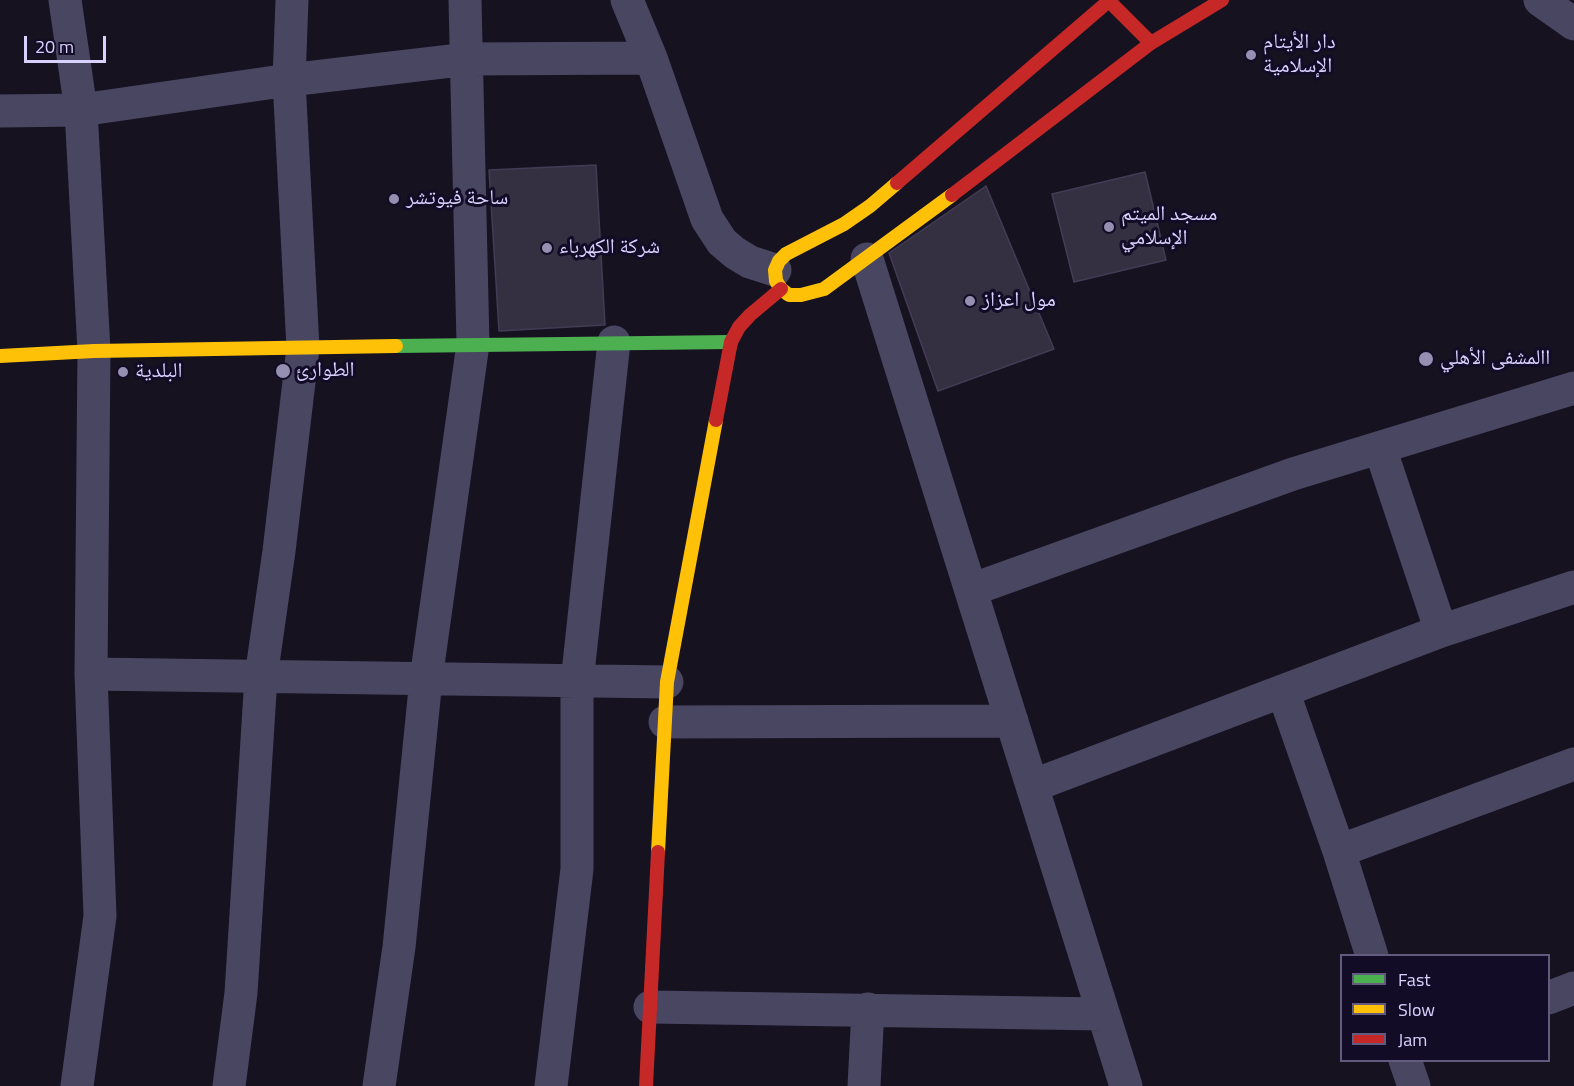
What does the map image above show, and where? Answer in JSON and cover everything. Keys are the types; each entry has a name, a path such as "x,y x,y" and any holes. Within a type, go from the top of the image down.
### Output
{"main road":[{"path":"778,280 789,295 813,293 824,289 867,259 1150,43 1222,0"},
{"path":"646,1086 668,682 731,342 739,327 778,280 779,261 786,254 844,224 870,206 1110,1 1150,43"},
{"path":"0,356 94,351 731,342"}],"street":[{"path":"65,0 81,110 94,351 91,674 100,916 78,1086"},
{"path":"229,1086 241,993 261,677 279,551 303,348 289,80 292,0"},
{"path":"379,1086 399,947 426,680 473,344 465,0"},
{"path":"1540,0 1574,24"},
{"path":"633,2 701,205 714,231 735,253 778,280"},
{"path":"0,111 81,110 289,80 468,59 651,58"},
{"path":"867,259 1126,1086"},
{"path":"551,1086 577,869 578,682 614,342"},
{"path":"971,590 1293,474 1574,388"},
{"path":"1380,448 1441,631"},
{"path":"1032,786 1441,631 1574,587"},
{"path":"91,674 668,682"},
{"path":"1283,691 1339,851 1371,954"},
{"path":"666,722 1012,721"},
{"path":"1339,851 1574,764"},
{"path":"1550,997 1574,988"},
{"path":"650,1007 1103,1014"},
{"path":"864,1086 868,1009"},
{"path":"1406,1062 1414,1086"}],"building":[{"name":"شركة الكهرباء","path":"596,165 605,325 499,331 489,170"},
{"name":"مسجد الميتم الإسلامي","path":"1145,172 1166,260 1074,282 1052,194"},
{"name":"مول اعزاز","path":"986,186 1054,349 938,391 889,253"}],"traffic: fast":[{"path":"396,346 731,342"}],"traffic: slow":[{"path":"897,183 844,224 786,254 779,261 775,270 776,281 781,289 789,295 801,295 824,289 952,195"},
{"path":"0,356 94,351 396,346"},
{"path":"658,852 667,682 716,420"}],"traffic: jam":[{"path":"897,183 1110,0"},
{"path":"952,195 1151,43 1222,0"},
{"path":"1109,1 1151,43"},
{"path":"716,420 731,342 739,327 750,315 781,289"},
{"path":"646,1086 658,852"}],"place":[{"name":"دار الأيتام الإسلامية","path":"1251,55"},
{"name":"ساحة فيوتشر","path":"394,199"},
{"name":"مسجد الميتم الإسلامي","path":"1109,227"},
{"name":"شركة الكهرباء","path":"547,248"},
{"name":"مول اعزاز","path":"970,301"},
{"name":"االمشفى الأهلي","path":"1426,359"},
{"name":"الطوارئ","path":"283,371"},
{"name":"البلدية","path":"123,372"}]}
